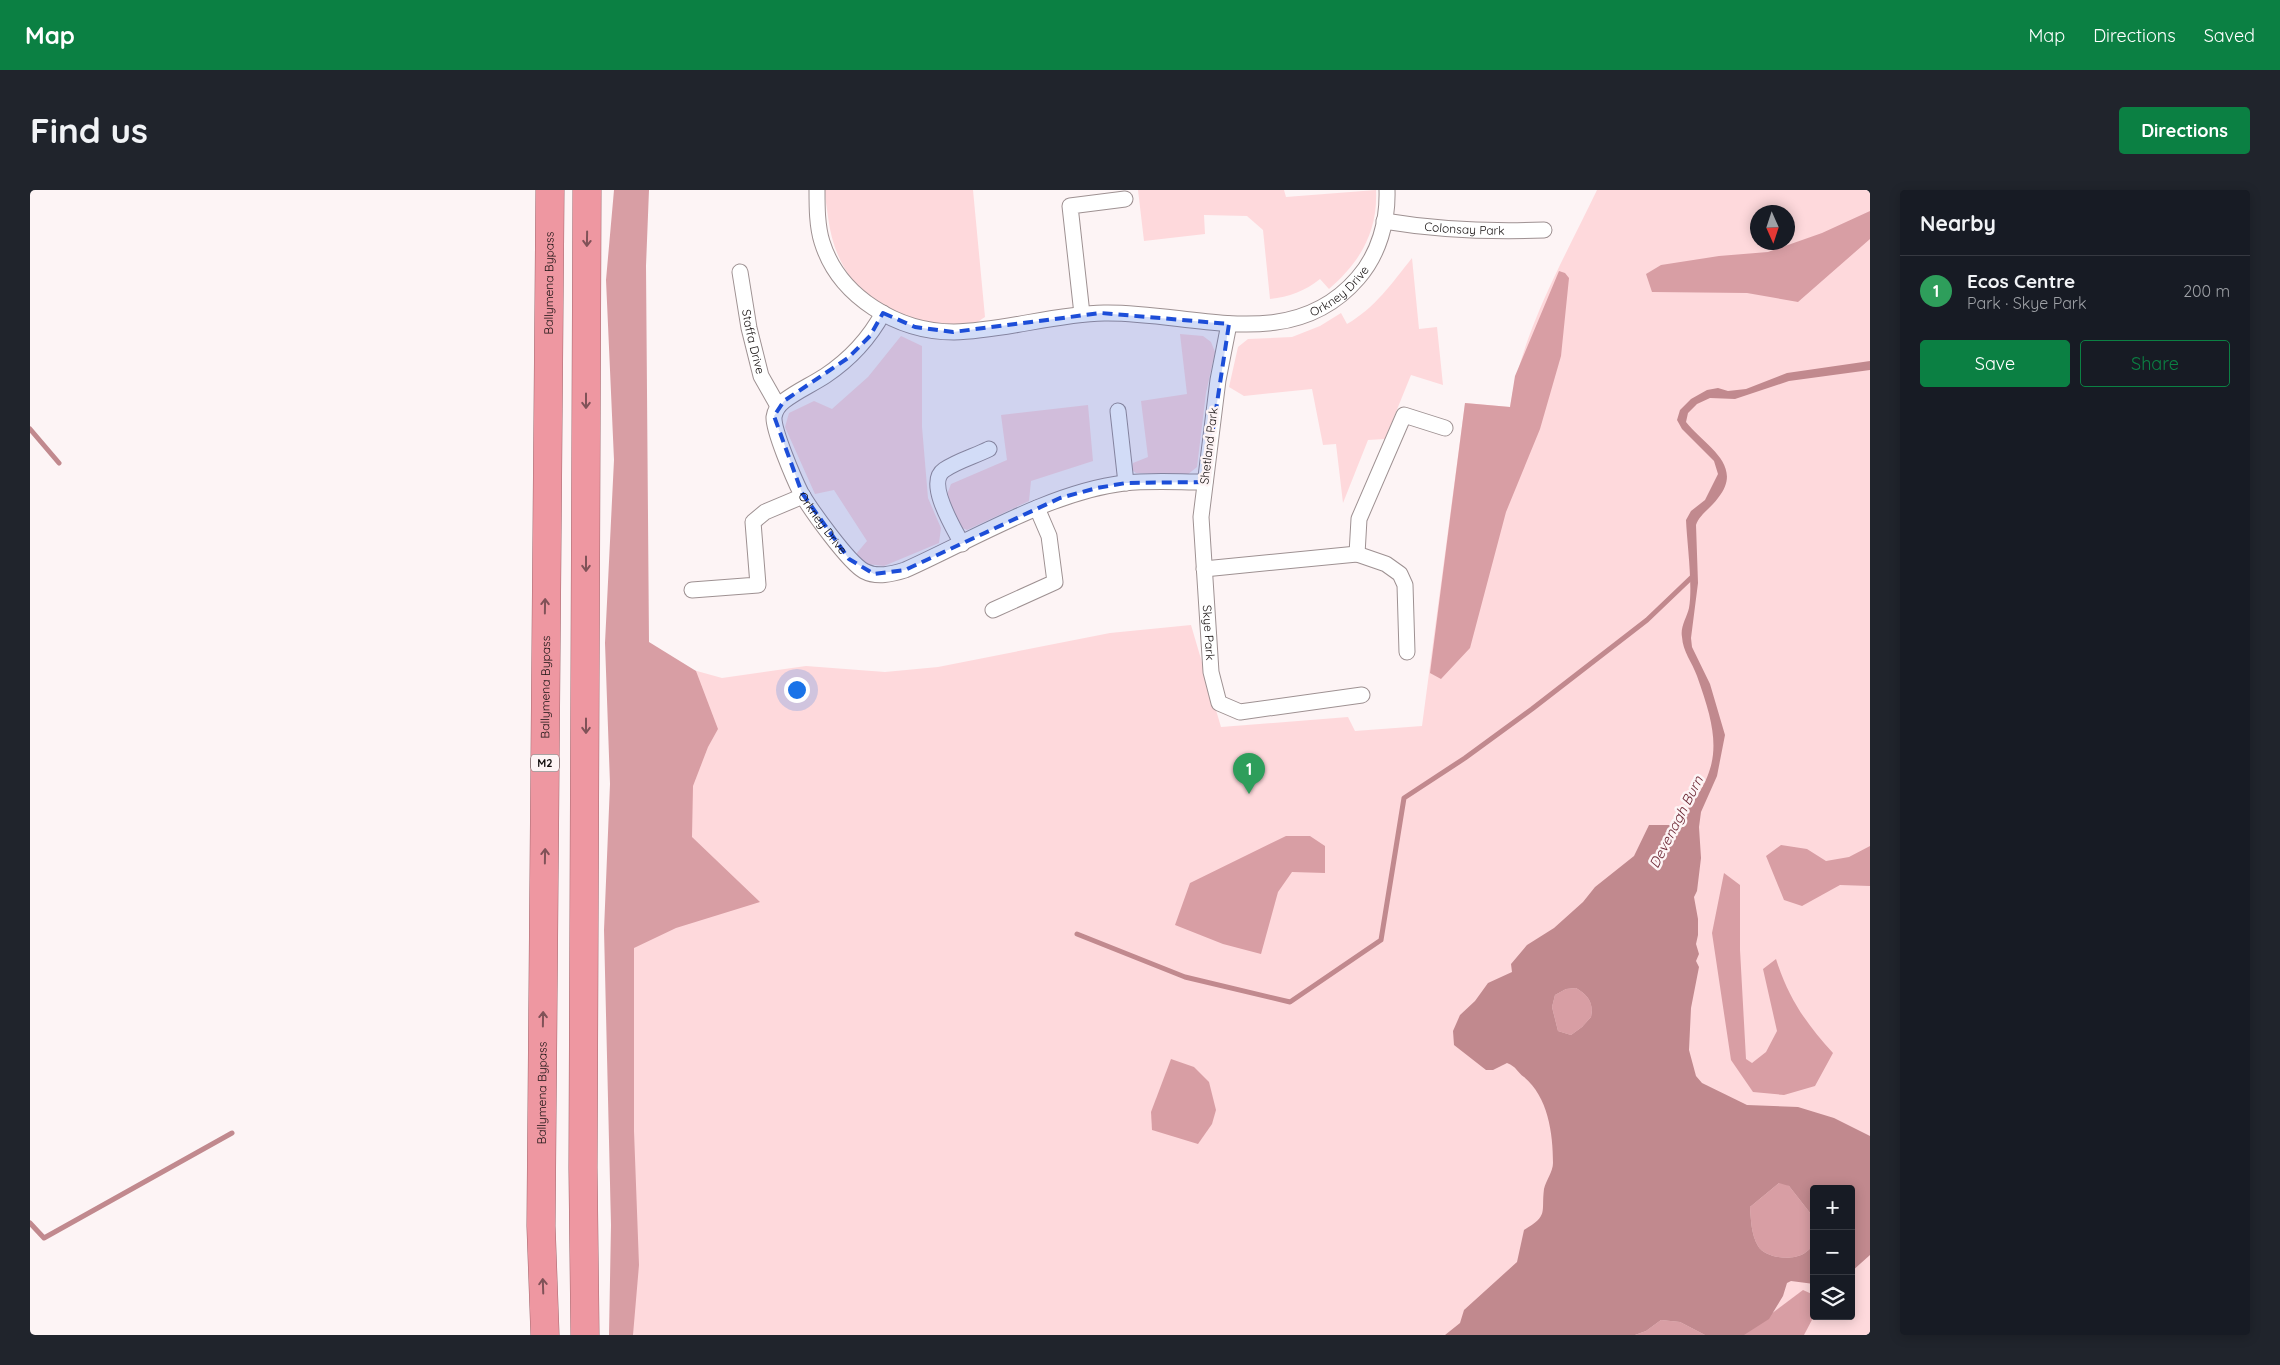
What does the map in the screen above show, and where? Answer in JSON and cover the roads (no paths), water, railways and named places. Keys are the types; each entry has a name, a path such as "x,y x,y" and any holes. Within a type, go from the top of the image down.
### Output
{"highway":[{"name":"Ballymena Bypass","path":"545,1335 541,1226 550,190"},
{"path":"585,1335 583,1168 587,190"}],"street":[{"path":"778,406 787,398 824,376 848,358 870,336 883,313 855,294 846,285 832,264 819,230 817,190"},
{"name":"Orkney Drive","path":"883,313 915,327 953,332 1082,314 1133,314 1230,324 1260,325 1290,320 1316,310 1337,297 1354,282 1370,262 1379,243 1384,221 1387,190"},
{"path":"1082,314 1070,206 1125,199"},
{"name":"Colonsay Park","path":"1384,221 1452,230 1544,230"},
{"name":"Staffa Drive","path":"740,272 749,328 761,376 778,406"},
{"name":"Shetland Park","path":"1204,569 1201,517 1217,389 1230,324"},
{"name":"Orkney Drive","path":"778,406 774,416 774,423 803,496 849,559 870,573 889,574 905,570 1060,498 1126,483 1205,482"},
{"path":"1118,411 1126,483"},
{"path":"1357,554 1359,519 1404,415 1445,428"},
{"path":"962,544 941,502 938,493 938,478 943,470 989,449"},
{"path":"692,590 758,585 753,522 765,512 803,496"},
{"path":"993,610 1055,582 1050,541 1037,508"},
{"path":"1204,569 1357,554 1391,567 1403,578 1406,590 1407,652"},
{"name":"Skye Park","path":"1204,569 1212,672 1219,703 1240,712 1362,695"}],"waterway":[{"path":"30,429 59,463"},
{"path":"1077,934 1185,977 1290,1002 1381,940 1404,798 1465,758 1532,709 1647,620 1692,577"},
{"path":"30,1223 44,1238 232,1133"}],"place":[{"name":"Ecos Centre","path":"1249,794"}],"water label":[{"name":"Devenagh Burn","path":"1676,822"}]}
